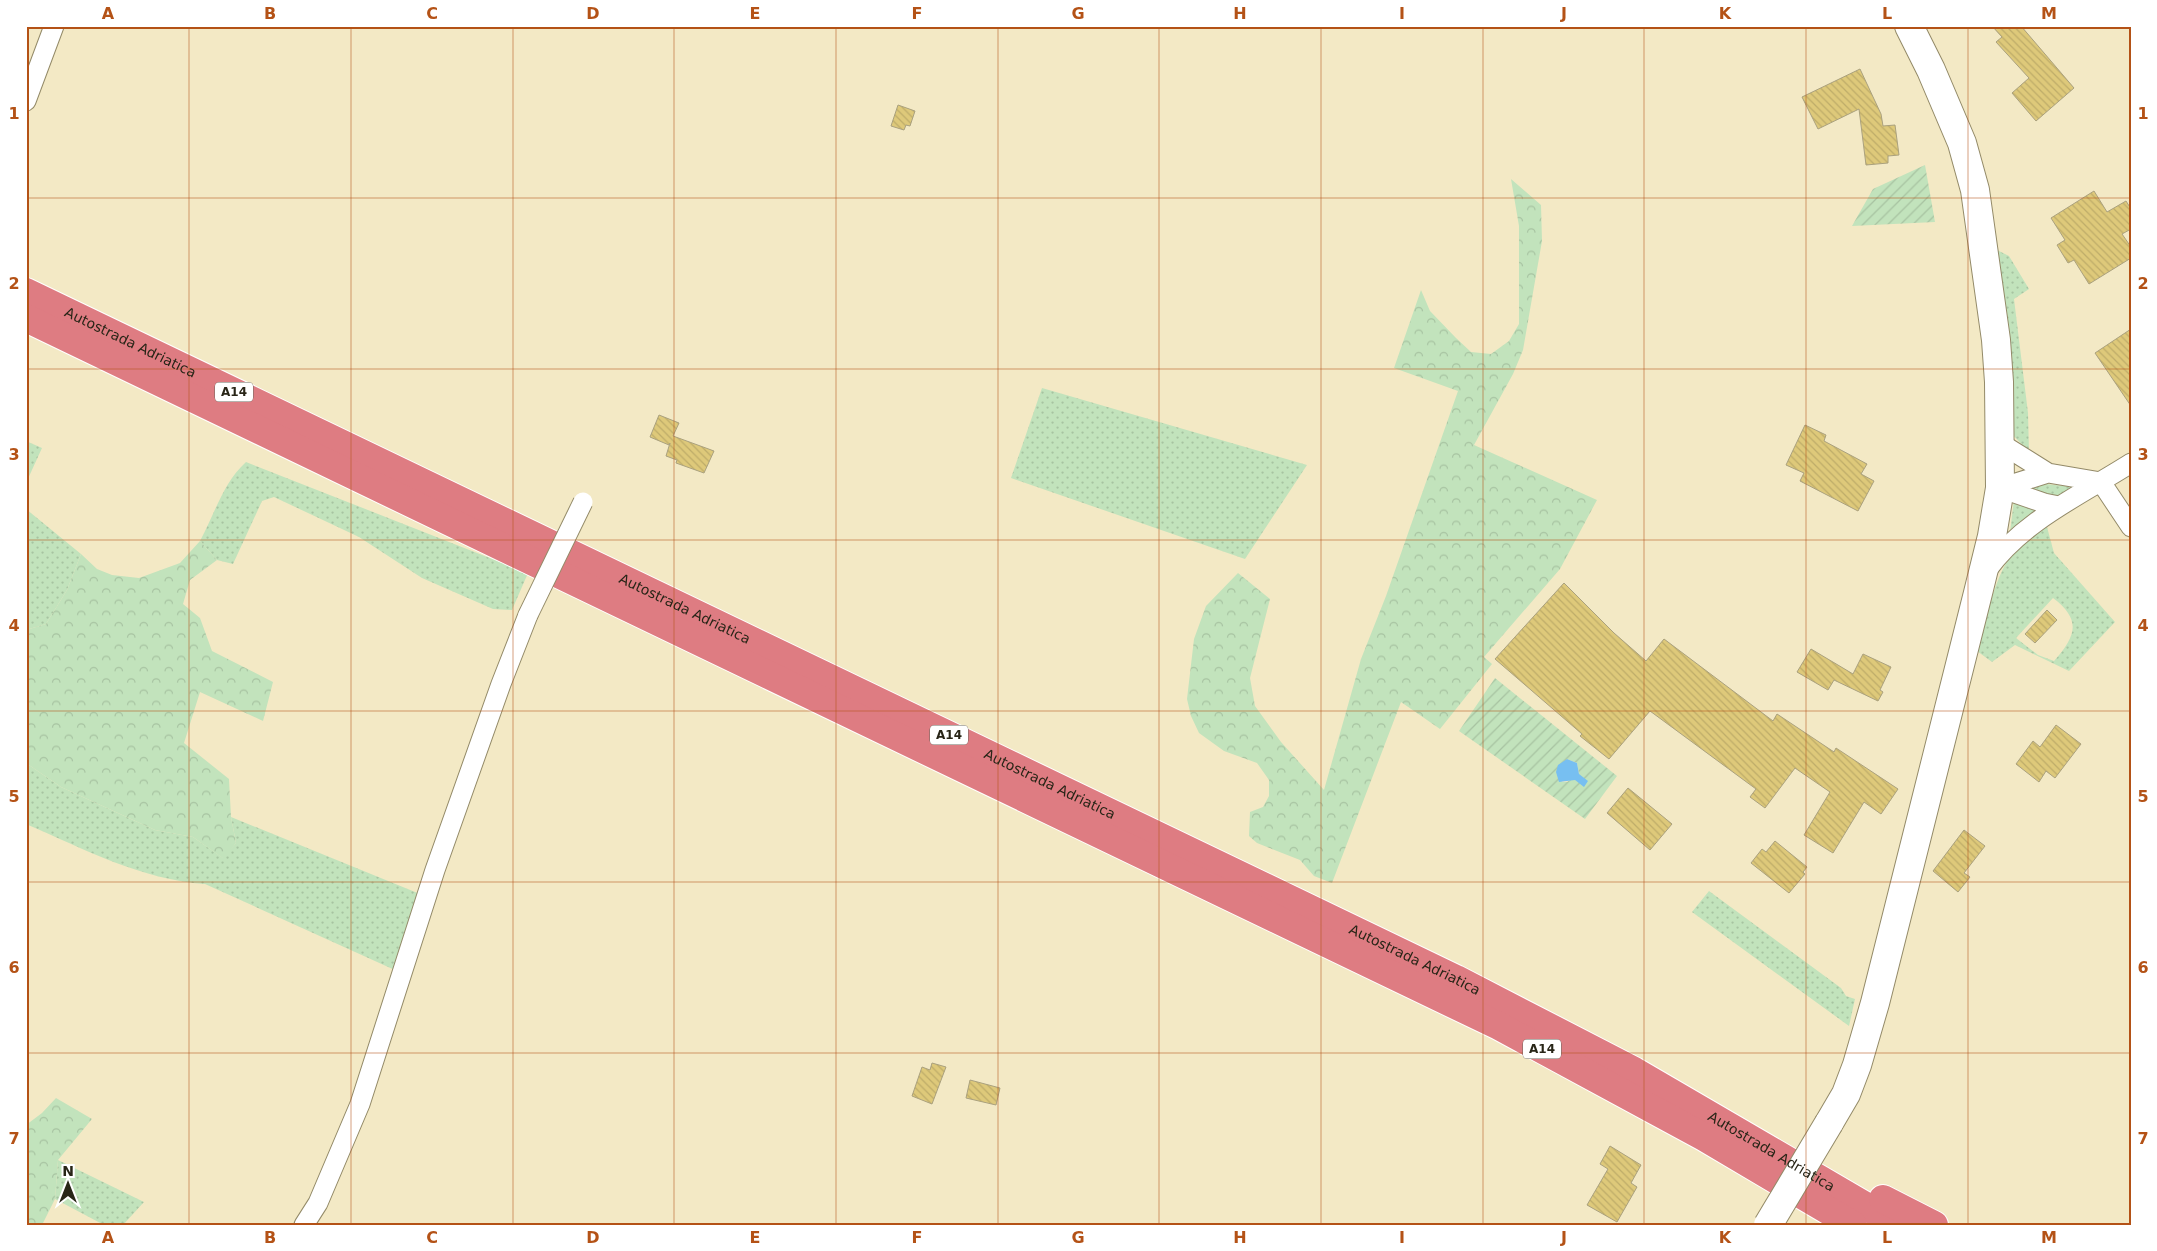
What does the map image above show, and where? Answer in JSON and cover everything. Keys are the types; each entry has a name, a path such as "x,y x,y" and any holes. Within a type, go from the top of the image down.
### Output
{"highway":[{"name":"Autostrada Adriatica","path":"26,292 436,502 1499,1026 1656,1110 1853,1225"},
{"name":"Autostrada Adriatica","path":"26,318 436,502 1448,975 1611,1059 1696,1106 1898,1225"},
{"path":"1696,1106 1725,1107 1898,1208 1934,1225"},
{"path":"1801,1193 1814,1216 1827,1225"}],"main road":[{"path":"1768,1225 1846,1094 1857,1065 1875,1004 1992,536 2000,488 1996,340 1975,190 1962,143 1931,70 1909,26"}],"street":[{"path":"26,101 54,26"},
{"path":"2000,443 2048,473 2101,482 2131,527"},
{"path":"1982,576 2002,548 2036,520 2131,462"},
{"path":"2000,488 2048,473"},
{"path":"2000,488 2044,503 2059,506"},
{"path":"304,1225 318,1203 360,1104 435,870 528,615 583,502"}],"green space":[{"path":"1925,165 1935,222 1852,226 1873,189"},
{"path":"1511,179 1541,205 1542,241 1523,350 1513,374 1474,445 1597,500 1560,569 1484,657 1492,664 1440,729 1401,702 1332,883 1314,876 1300,860 1257,843 1249,836 1250,812 1263,807 1269,796 1269,780 1257,763 1224,751 1199,733 1191,716 1187,699 1194,639 1206,606 1238,573 1270,599 1250,678 1255,706 1281,742 1324,790 1361,659 1386,596 1458,391 1394,368 1421,290 1430,311 1471,352 1491,354 1509,341 1519,324 1519,226"},
{"path":"1997,250 2009,256 2029,289 2014,299 2028,413 2029,452 2010,432"},
{"path":"1042,388 1307,465 1245,559 1011,478"},
{"path":"26,441 42,448 26,483"},
{"path":"246,462 528,573 512,610 493,609 422,578 359,537 274,497 262,501 233,564 217,560 200,541 225,489"},
{"path":"2046,484 2073,487 2061,499 2025,490"},
{"path":"2014,500 2041,512 2010,532"},
{"path":"26,509 81,554 67,590 46,624 26,630"},
{"path":"2047,527 2054,553 2115,622 2069,671 2015,645 1992,662 1977,651 1999,577 2014,551 2024,541","holes":["2053,598 2062,606 2072,621 2073,628 2067,644 2054,661 2038,655 2016,638"]},
{"path":"200,541 217,560 190,580 183,604 200,618 212,651 273,682 263,721 200,692 184,743 229,779 231,817 236,843 224,859 193,837 155,830 61,787 26,763 26,630 46,624 67,590 81,554 97,569 112,575 139,578 180,563"},
{"path":"1495,678 1617,776 1585,819 1459,731","holes":["1567,759 1577,763 1579,774 1567,782 1562,782 1559,778"]},
{"path":"26,763 61,787 155,830 193,837 223,858 236,843 231,817 420,894 397,971 205,884 182,881 136,870 26,824"},
{"path":"1709,891 1841,988 1846,996 1855,999 1849,1026 1692,912"},
{"path":"56,1098 92,1119 58,1160 55,1199 42,1225 26,1225 26,1125 42,1113"},
{"path":"58,1160 144,1202 123,1225 104,1225 55,1199"}],"water":[{"path":"1567,759 1577,763 1579,774 1588,781 1584,787 1575,780 1559,782 1556,772 1558,765"}],"building":[{"path":"1992,26 2021,26 2074,88 2036,121 2012,93 2029,78 1996,42 2002,37"},
{"path":"1860,69 1881,114 1883,126 1895,125 1899,155 1888,156 1888,163 1866,165 1859,109 1818,129 1802,97"},
{"path":"898,105 915,111 910,126 906,125 904,130 891,126"},
{"path":"2094,191 2107,212 2126,201 2131,209 2131,229 2122,234 2131,247 2131,258 2089,284 2074,260 2068,263 2057,245 2065,240 2051,218"},
{"path":"2131,329 2131,406 2095,353"},
{"path":"659,415 679,423 673,436 714,451 704,473 676,463 677,460 666,456 670,443 669,445 650,437"},
{"path":"1805,425 1826,435 1824,441 1867,464 1861,474 1874,481 1858,511 1800,481 1804,473 1786,465"},
{"path":"1564,583 1614,633 1646,661 1664,639 1773,721 1777,714 1834,752 1836,748 1898,789 1881,814 1864,802 1833,853 1804,835 1830,792 1795,768 1765,808 1750,797 1756,789 1650,711 1609,759 1580,736 1582,734 1495,659"},
{"path":"2047,610 2057,620 2035,643 2025,634"},
{"path":"1811,649 1853,674 1863,654 1891,667 1880,690 1883,692 1878,701 1834,680 1828,690 1797,672"},
{"path":"2056,725 2081,744 2055,778 2046,771 2039,782 2016,764 2033,741 2040,747"},
{"path":"1628,788 1672,824 1650,850 1607,813"},
{"path":"1964,830 1985,846 1964,873 1970,877 1958,892 1933,871"},
{"path":"1775,841 1807,867 1803,872 1805,874 1789,893 1751,863 1762,849 1766,852"},
{"path":"932,1063 946,1067 932,1104 912,1096 922,1067 930,1070"},
{"path":"970,1080 1000,1088 996,1105 966,1098"},
{"path":"1610,1146 1641,1165 1631,1183 1637,1187 1617,1222 1587,1205 1608,1169 1600,1164"}]}
